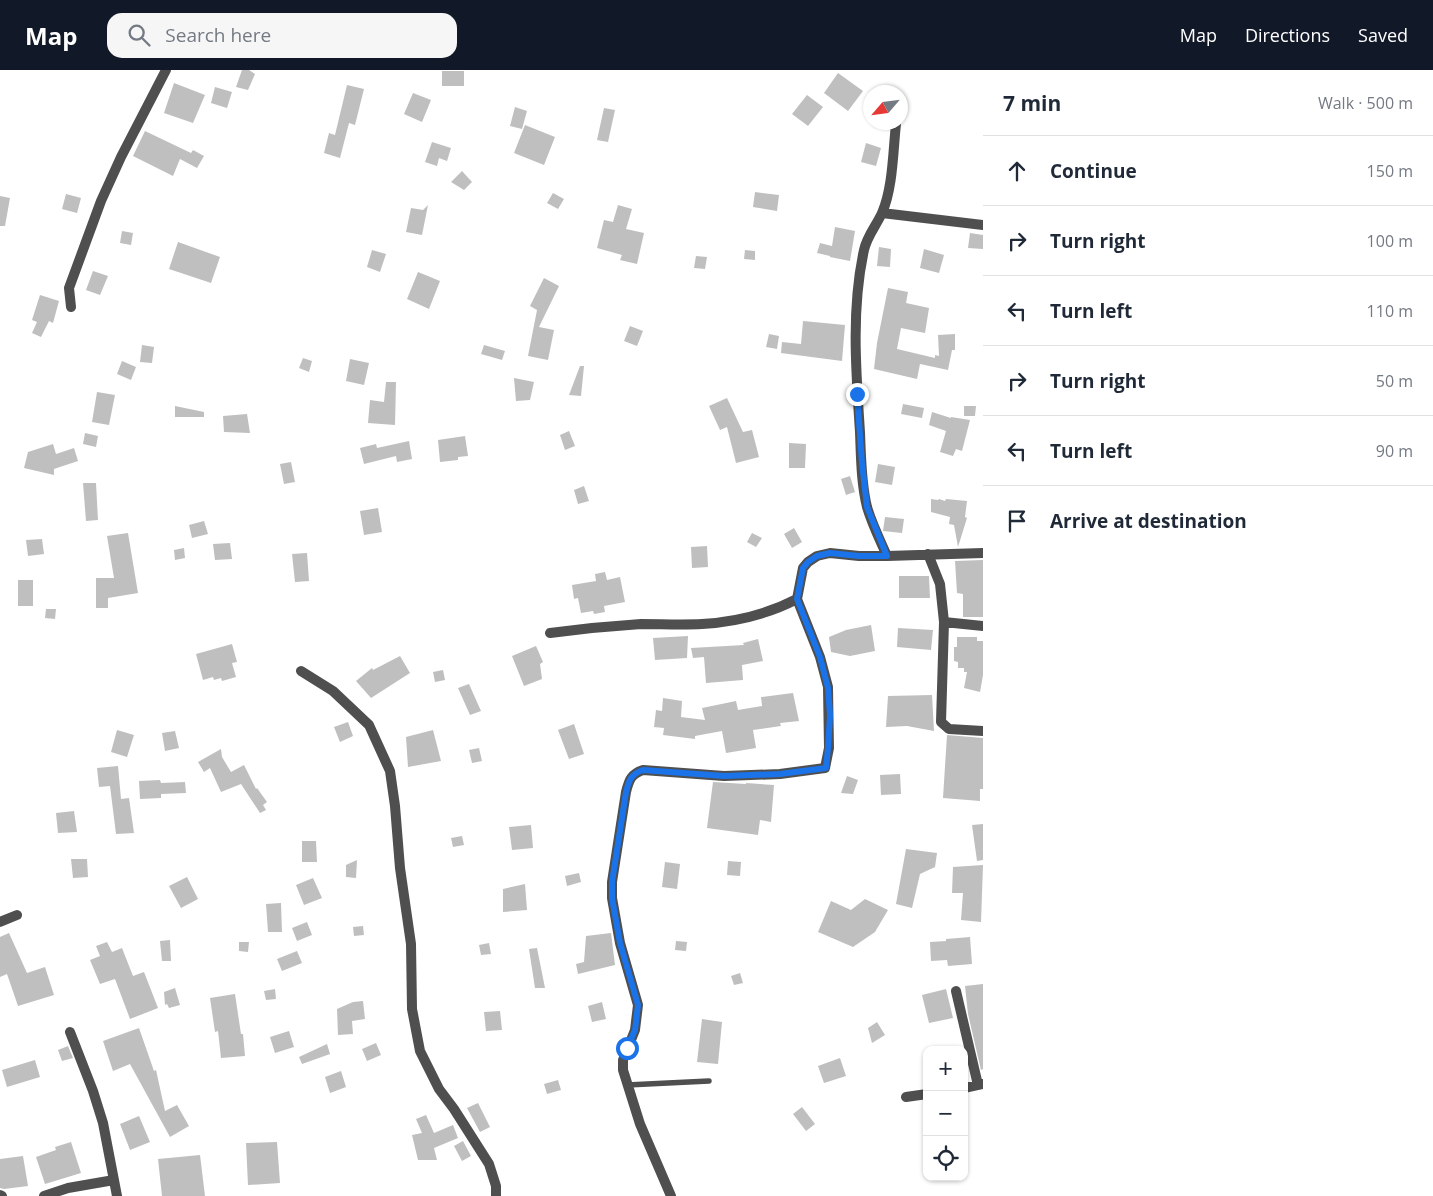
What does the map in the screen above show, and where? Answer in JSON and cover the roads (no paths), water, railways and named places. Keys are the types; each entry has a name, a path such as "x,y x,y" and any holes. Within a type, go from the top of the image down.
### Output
{"street":[{"path":"71,307 69,288 101,201 120,157 166,70"},
{"path":"887,556 867,507 864,486 857,394 856,332 859,275 864,248 882,213 889,186 895,130"},
{"path":"882,213 983,224"},
{"path":"671,1196 640,1124 623,1070 623,1060 635,1030 638,1005 620,943 612,898 612,882 629,779 634,773 643,770 724,776 780,774 826,768 829,740 828,688 820,657 797,599 803,568 817,556 830,553 887,556 983,553"},
{"path":"928,554 940,584 944,622 941,722 949,729 983,731"},
{"path":"550,633 642,624 703,624 733,621 782,607 797,599"},
{"path":"944,622 983,626"},
{"path":"301,671 334,691 369,725 390,771 400,868 411,944 412,1009 420,1051 439,1090 465,1125 489,1164 496,1186 496,1196"},
{"path":"0,922 17,915"},
{"path":"956,991 981,1084 968,1087"},
{"path":"70,1032 93,1091 103,1123 117,1196"},
{"path":"906,1097 923,1095"},
{"path":"44,1196 68,1188 114,1180"}],"lane":[{"path":"627,1085 709,1081"}]}
